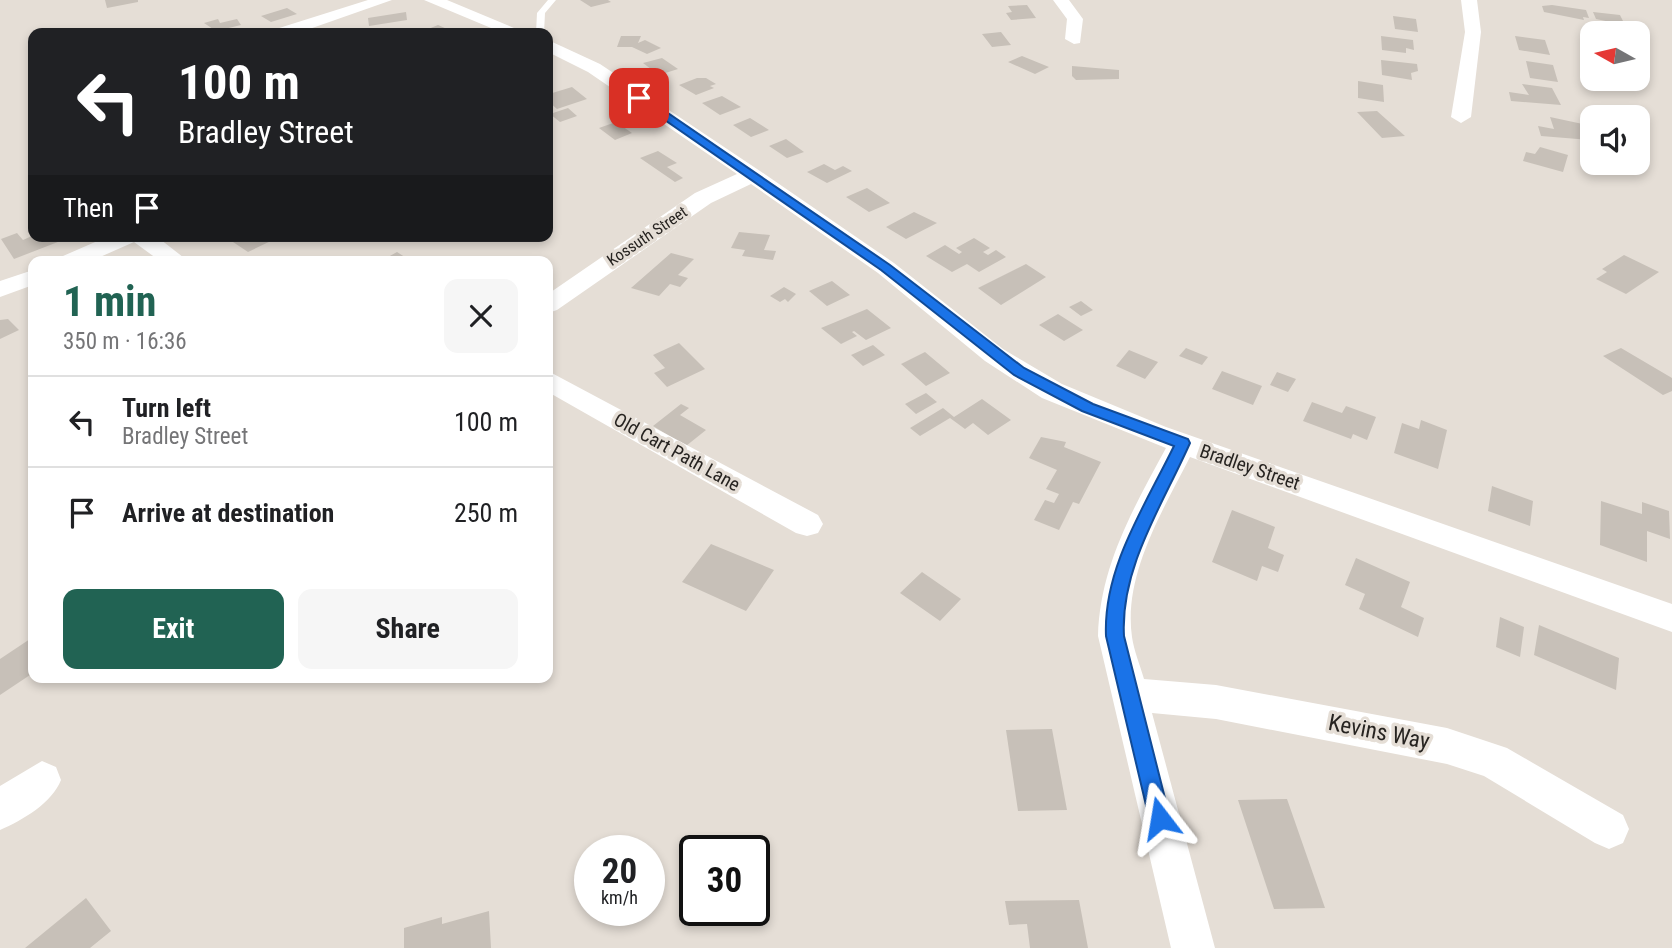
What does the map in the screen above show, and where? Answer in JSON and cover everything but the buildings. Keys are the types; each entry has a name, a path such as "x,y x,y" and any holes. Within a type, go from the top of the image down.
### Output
{"street":[{"path":"297,28 384,0"},
{"path":"432,0 505,28"},
{"path":"1061,0 1075,19 1074,39"},
{"path":"1461,117 1474,32 1469,0"},
{"name":"Bradley Street","path":"553,48 594,68 886,268 1019,371 1087,408 1672,618"},
{"name":"Kossuth Street","path":"553,302 703,198 752,175"},
{"path":"83,256 115,242"},
{"path":"149,242 169,256"},
{"path":"0,290 28,278"},
{"name":"Old Cart Path Lane","path":"553,383 807,524"},
{"path":"1183,443 1135,543 1121,576 1113,607 1115,636 1194,948"},
{"name":"Kevins Way","path":"1129,694 1216,702 1447,746 1494,761 1609,829"},
{"path":"0,810 42,780"}],"lane":[{"path":"540,28 541,13 552,0"}],"route":[{"path":"639,98 886,268 994,355 1019,371 1087,408 1183,443 1139,532 1121,576 1113,607 1115,636 1160,818"}]}
